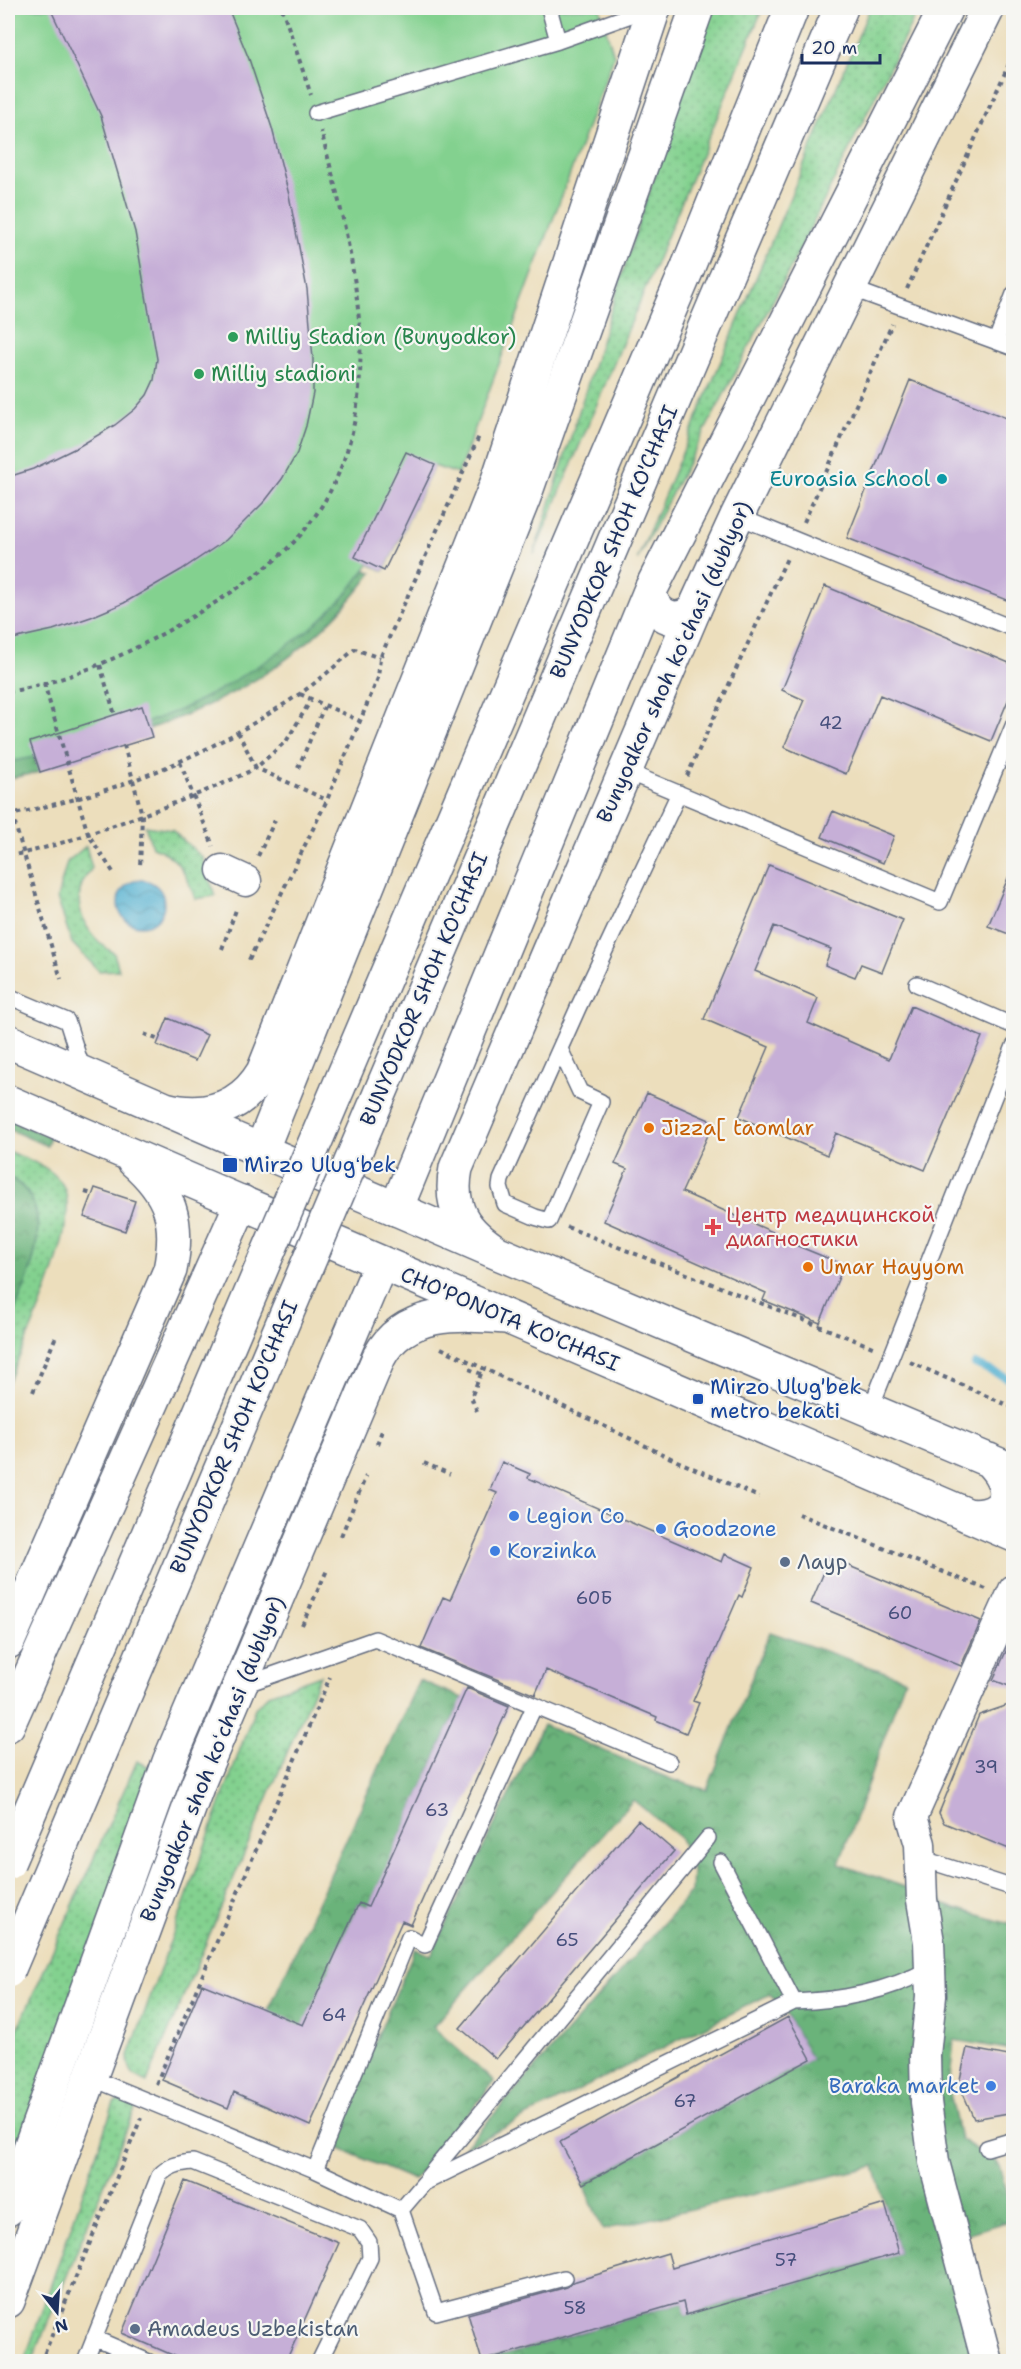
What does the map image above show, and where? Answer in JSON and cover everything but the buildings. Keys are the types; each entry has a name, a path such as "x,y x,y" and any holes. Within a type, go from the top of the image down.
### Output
{"main road":[{"path":"261,1150 524,497 697,8"},
{"name":"BUNYODKOR SHOH KO'CHASI","path":"8,1863 688,267 792,8"},
{"name":"BUNYODKOR SHOH KO'CHASI","path":"8,1971 841,8"},
{"path":"396,1209 650,591 946,8"},
{"name":"Bunyodkor shoh koʻchasi (dublyor)","path":"498,1253 476,1237 459,1212 452,1186 456,1168 694,610 988,8"},
{"path":"165,1109 184,1114 226,1106 250,1091 263,1072 497,483 652,13"},
{"path":"650,591 653,606 666,616 682,618 694,610"},
{"path":"8,1041 498,1253 1001,1466 1005,1490 1004,1500 999,1508 992,1514 978,1517 967,1515"},
{"name":"CHO'PONOTA KO'CHASI","path":"8,1102 1014,1535"},
{"path":"8,1642 170,1270 175,1231 167,1200 146,1171 130,1157 111,1146"},
{"path":"8,1725 242,1202"},
{"path":"8,2209 169,1762 381,1263"},
{"name":"Bunyodkor shoh koʻchasi (dublyor)","path":"8,2301 161,1882 238,1687 384,1348 400,1332 424,1320 465,1314 506,1317"}],"street":[{"path":"987,2361 934,2162 926,2102 925,2055 931,1996 930,1969 920,1844 912,1817 1012,1594"}],"lane":[{"path":"549,8 558,41"},
{"path":"316,113 558,41 630,15 652,13"},
{"path":"850,288 1014,348"},
{"path":"996,341 1014,294"},
{"path":"738,516 1014,629"},
{"path":"625,771 940,902 1014,724"},
{"path":"560,1049 580,1092 602,1102 549,1221 505,1204 500,1187 501,1180 560,1049 679,793"},
{"path":"917,984 1014,1026"},
{"path":"8,996 67,1021 84,1074"},
{"path":"870,1410 1014,1046"},
{"path":"238,1687 375,1639 669,1762"},
{"path":"315,2170 409,1937 425,1945 534,1707"},
{"path":"401,2210 708,1838"},
{"path":"920,1858 1014,1888"},
{"path":"721,1862 794,2002"},
{"path":"424,2183 794,2002 829,2001 878,1991 930,1969"},
{"path":"89,2076 315,2170 401,2210 436,2312 564,2278"},
{"path":"987,2148 1014,2140"},
{"path":"85,2361 159,2176 174,2166 193,2162 360,2229 369,2242 370,2258 319,2361"},
{"path":"94,2338 149,2361"}],"path":[{"path":"8,692 100,665 177,626 231,594 279,556 303,532 339,472 352,438 360,396 362,356 352,267 334,181 316,113 282,8"},
{"path":"679,793 796,539 1014,53"},
{"path":"249,960 327,800 378,678 380,658 463,475"},
{"path":"61,979 10,814 79,799 134,781 180,762 238,732 300,694 355,649 380,658"},
{"path":"100,665 115,715"},
{"path":"44,683 88,834 115,875"},
{"path":"300,694 360,721"},
{"path":"8,856 88,834 142,815 194,796 256,768 287,740 311,700"},
{"path":"298,768 324,706"},
{"path":"238,732 256,768 327,800"},
{"path":"124,745 142,815 140,868"},
{"path":"180,762 194,796 234,875"},
{"path":"222,949 234,875 275,820"},
{"path":"144,1034 159,1040"},
{"path":"85,1192 93,1194"},
{"path":"549,1221 892,1354 1014,1408"},
{"path":"33,1392 56,1336"},
{"path":"436,1348 442,1348 484,1367 677,1461 759,1497"},
{"path":"477,1411 471,1396 484,1367"},
{"path":"469,1369 481,1374"},
{"path":"377,1444 385,1425"},
{"path":"424,1463 450,1474"},
{"path":"341,1536 366,1476"},
{"path":"798,1514 1012,1594"},
{"path":"302,1625 328,1568"},
{"path":"41,2361 148,2102 340,1653"}],"green space":[{"name":"Milliy stadioni","path":"8,8 600,8 614,56 458,474 434,466 384,571 369,564 344,597 310,629 266,661 219,690 180,710 35,757 8,762"},
{"path":"711,8 763,8 534,554 628,256"},
{"path":"870,8 919,8 793,263 637,560"},
{"path":"322,547 372,573 349,601 300,649 273,669 215,702 149,729 142,706"},
{"path":"8,732 35,757 40,772 8,779"},
{"path":"145,826 172,830 203,858 215,896 195,899 180,867 169,855 152,847"},
{"path":"86,846 92,868 84,879 80,891 79,903 82,915 94,936 114,953 119,970 99,971 72,943 57,898 67,862"},
{"path":"8,1119 50,1137 47,1146 8,1129"},
{"path":"8,1151 51,1172 62,1184 67,1201 66,1224 50,1282 8,1383 8,1325 31,1268 35,1251 37,1221 8,1177"},
{"path":"8,1177 25,1189 34,1206 38,1225 31,1267 8,1325"},
{"path":"770,1632 905,1679 839,1864 939,1899 945,1905 1013,1925 1013,2050 954,2040 949,2089 960,2139 998,2163 1013,2212 1013,2220 944,2241 979,2361 486,2361 683,2302 687,2315 899,2253 874,2166 603,2230 583,2184 811,2059 788,2017 770,1994 464,2148 691,1892 692,1870 680,1838 633,1800 433,2027 494,2082 414,2180 331,2145 415,1949 431,1955 543,1725 673,1780 707,1790"},
{"path":"320,1675 147,2082 142,2080 131,2070 128,2058 255,1708 269,1694"},
{"path":"419,1680 462,1698 369,1906 359,1903 267,2107 234,2092 268,2011"},
{"path":"137,1761 156,1770 8,2193 8,2051"},
{"path":"118,2101 137,2104 32,2361 24,2362 114,2103"}],"water":[{"path":"141,880 157,887 164,903 157,919 141,926 125,919 118,903 125,887"}],"waterway":[{"path":"975,1364 1014,1381"}],"place":[{"name":"Milliy Stadion (Bunyodkor)","path":"233,337"},
{"name":"Milliy stadioni","path":"199,374"},
{"name":"Euroasia School","path":"942,479"},
{"name":"Jizza[ taomlar","path":"649,1128"},
{"name":"Mirzo Ulugʻbek","path":"230,1165"},
{"name":"Центр медицинской диагностики","path":"713,1227"},
{"name":"Umar Hayyom","path":"808,1267"},
{"name":"Mirzo Ulug'bek metro bekati","path":"698,1399"},
{"name":"Legion Co","path":"514,1516"},
{"name":"Goodzone","path":"661,1529"},
{"name":"Korzinka","path":"495,1551"},
{"name":"Лаур","path":"785,1562"},
{"name":"Baraka market","path":"991,2086"},
{"name":"Amadeus Uzbekistan","path":"135,2329"}]}
